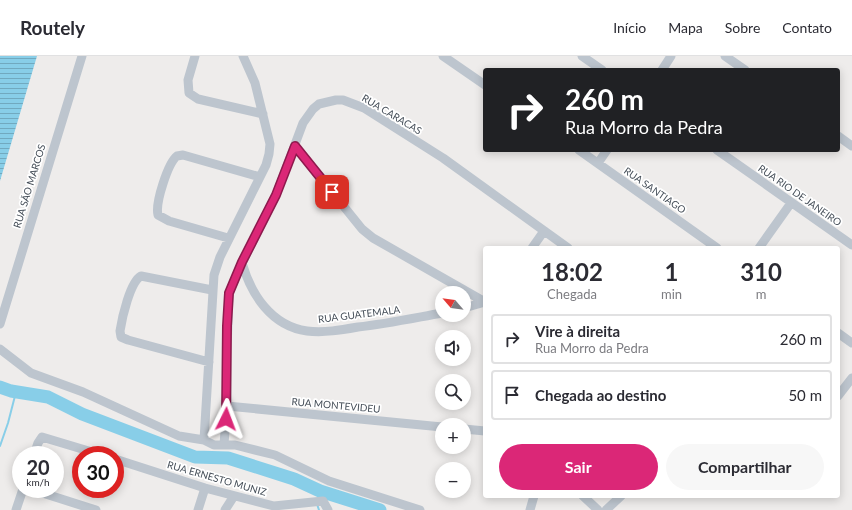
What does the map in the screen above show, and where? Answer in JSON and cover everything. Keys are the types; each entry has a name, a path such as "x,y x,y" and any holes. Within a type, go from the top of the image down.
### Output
{"street":[{"name":"RUA SĀO MARCOS","path":"0,324 82,56"},
{"path":"195,56 188,80 189,92 198,99 263,114"},
{"path":"204,440 212,290 217,265 228,238 266,165 270,144 255,83 243,56"},
{"path":"444,56 483,84"},
{"path":"663,68 671,56"},
{"path":"725,56 742,68"},
{"path":"585,57 599,68"},
{"name":"RUA CARACAS","path":"224,444 227,406 229,293 242,262 274,201 303,123 313,109 325,102 336,100 350,102 364,108 443,158 565,246"},
{"path":"840,137 852,146"},
{"path":"295,146 362,228 373,238 483,301"},
{"name":"RUA SANTIAGO","path":"582,152 714,246"},
{"path":"598,163 606,152"},
{"name":"RUA RIO DE JANEIRO","path":"719,152 852,245"},
{"path":"228,238 169,222 158,215 157,204 170,164 177,156 182,155 260,177"},
{"path":"760,246 791,203"},
{"path":"533,246 544,231"},
{"name":"RUA GUATEMALA","path":"242,262 247,281 259,303 283,322 306,331 327,332 435,314"},
{"path":"209,362 128,340 121,337 120,331 133,285 137,278 141,276 212,290"},
{"path":"471,306 483,303"},
{"path":"840,334 852,343"},
{"path":"0,350 31,373 83,392 179,436 204,440 214,445 224,444 275,455 328,481 420,510"},
{"path":"840,393 852,378"},
{"name":"RUA MONTEVIDEU","path":"227,406 435,426"},
{"path":"471,430 483,431"},
{"path":"37,446 42,437 72,446"},
{"name":"RUA ERNESTO MUNIZ","path":"124,462 205,488 274,506 315,503"},
{"path":"198,510 205,488"},
{"path":"225,510 234,496"},
{"path":"16,510 20,498"},
{"path":"58,498 96,510"},
{"path":"530,510 533,498"},
{"path":"585,498 598,510"},
{"path":"606,510 619,498"},
{"path":"315,503 328,510"}],"water":[{"path":"0,56 37,56 0,181"}],"waterway":[{"path":"0,387 11,391 48,397 82,414 195,457 228,458 294,479 320,491 380,510"},
{"path":"0,446 16,392"},
{"path":"318,499 320,491"},
{"path":"317,504 319,510"}],"route":[{"path":"226,419 227,326 229,293 242,262 265,220 287,171 295,146 332,192"}]}
